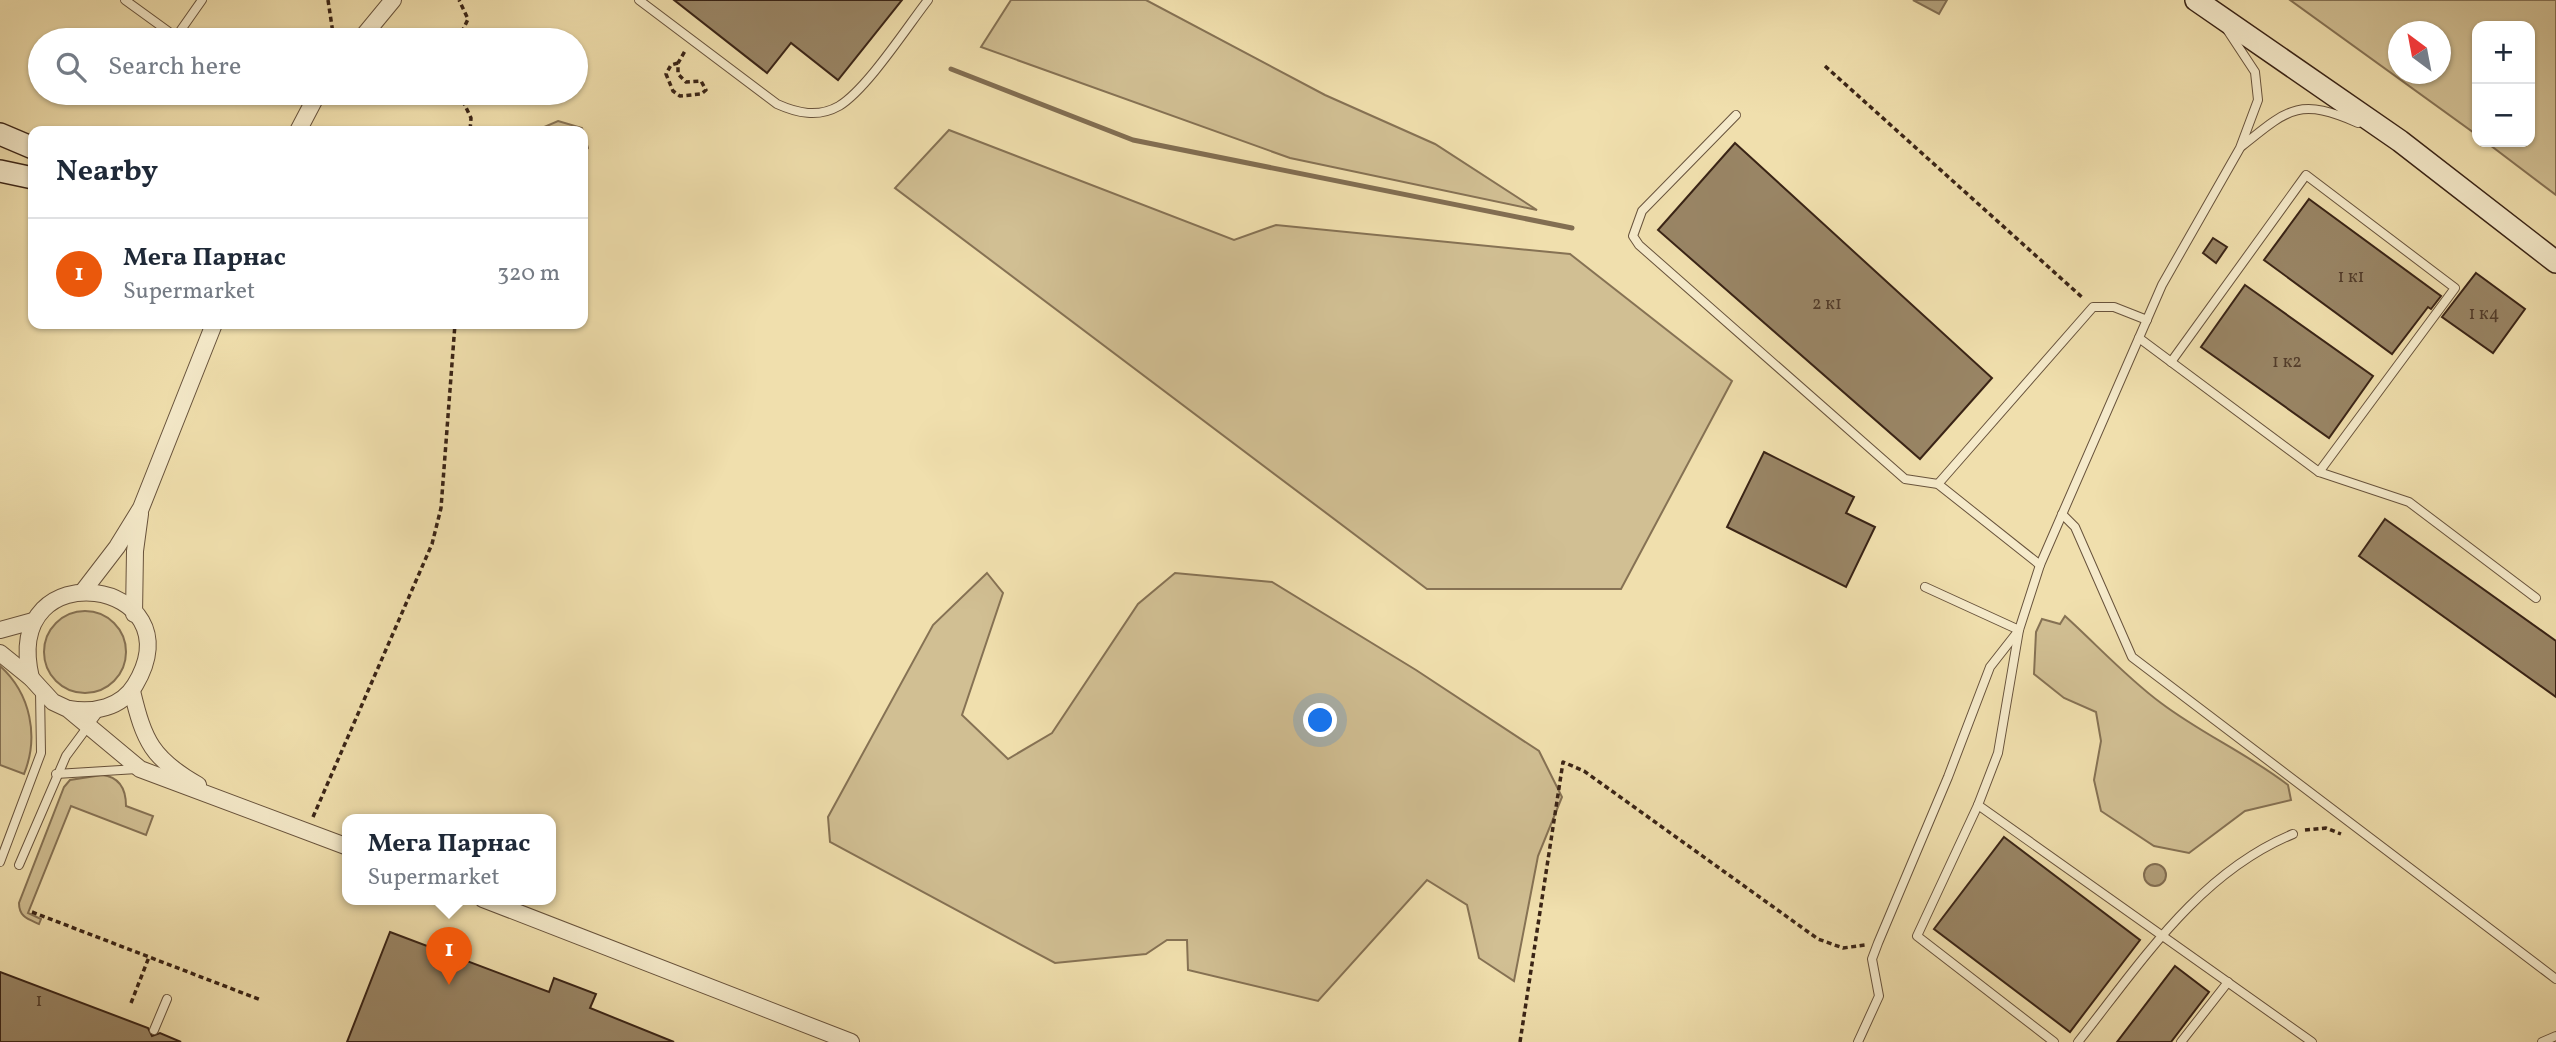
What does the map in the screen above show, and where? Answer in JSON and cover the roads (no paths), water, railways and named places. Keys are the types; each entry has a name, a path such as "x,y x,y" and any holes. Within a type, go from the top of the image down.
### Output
{"main road":[{"path":"2196,0 2400,141 2556,262"},
{"path":"0,134 28,146"},
{"path":"0,150 28,155"},
{"path":"0,171 28,177"},
{"path":"0,187 28,186"}],"street":[{"path":"370,28 393,0"},
{"path":"301,126 312,105"},
{"path":"84,590 117,547 141,508 213,329"},
{"path":"134,614 135,551 141,508"},
{"path":"36,684 26,649 33,621 46,605 64,594 84,590 103,592 121,601 134,614 144,632 147,652 143,673 132,691 118,703 100,710 68,709"},
{"path":"0,630 33,621"},
{"path":"0,653 140,769 342,845"},
{"path":"132,691 144,737 159,758 218,797"},
{"path":"498,905 850,1042"}],"lane":[{"path":"125,0 164,28"},
{"path":"182,28 202,0"},
{"path":"639,0 777,104 798,114 818,113 839,106 859,88 928,0"},
{"path":"2054,1042 1917,936 1978,805 1998,752 2019,630 2039,565 2162,285 2240,148 2258,100 2255,72 2217,13"},
{"path":"2240,148 2283,113 2306,108 2346,118 2400,141"},
{"path":"1736,115 1642,212 1633,236 1639,245 1905,479 1938,484 2039,565"},
{"path":"2171,362 2306,175 2455,288 2319,472"},
{"path":"1938,484 2093,307 2114,307 2147,320"},
{"path":"2139,338 2319,472 2409,502 2536,598"},
{"path":"2062,514 2075,527 2132,657 2556,979"},
{"path":"1925,587 2019,630"},
{"path":"1858,1042 1879,996 1872,959 1878,943 1948,777 1990,667 2019,630"},
{"path":"0,862 39,760 36,684"},
{"path":"19,865 57,774 87,725 100,710"},
{"path":"57,774 100,769 140,769"},
{"path":"1978,805 2312,1042"},
{"path":"2078,1042 2163,936 2224,872 2258,849 2293,834"},
{"path":"2181,1042 2228,982"},
{"path":"154,1030 167,999"},
{"path":"2542,1042 2556,1036"}],"waterway":[{"path":"951,69 1133,140 1572,228"}],"place":[{"name":"Мега Парнас","path":"449,985"}]}
